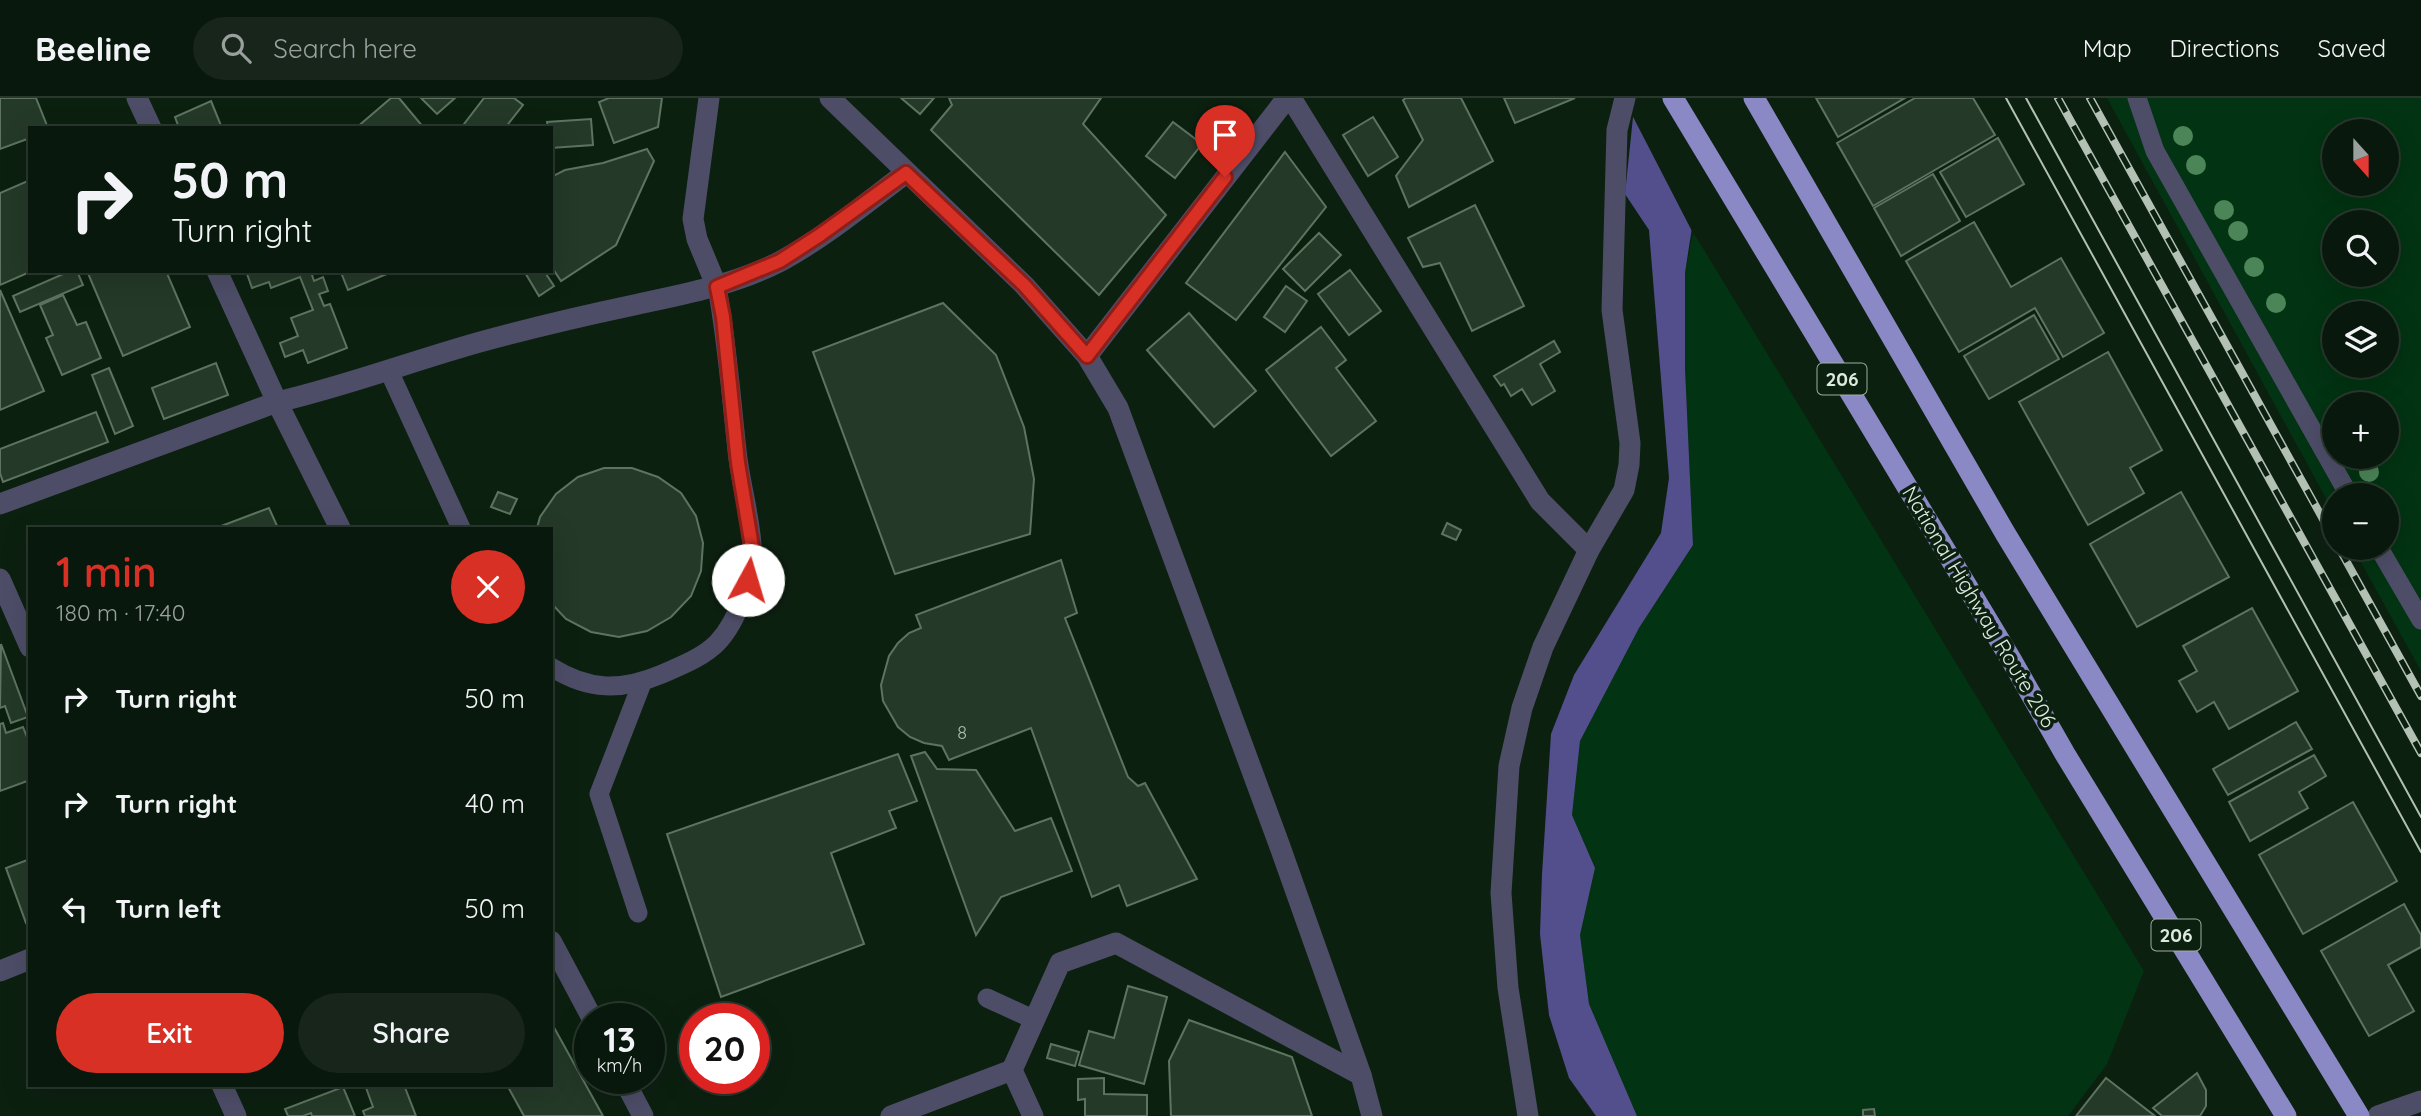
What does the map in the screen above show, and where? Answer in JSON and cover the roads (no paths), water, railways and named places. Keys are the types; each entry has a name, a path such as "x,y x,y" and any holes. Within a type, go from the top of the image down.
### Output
{"highway":[{"name":"National Highway Route 206","path":"1673,98 2286,1116"},
{"path":"1754,98 2005,533 2359,1116"}],"street":[{"path":"137,98 149,126"},
{"path":"709,98 694,219 698,239 717,287"},
{"path":"831,98 1024,285 1087,356 1118,408 1361,1075 1372,1116"},
{"path":"1087,356 1289,98 1539,501 1589,550"},
{"path":"1530,1112 1508,988 1501,892 1509,766 1522,708 1543,647 1589,550 1624,490 1629,465 1630,443 1612,310 1617,130 1625,98"},
{"path":"0,504 276,402 321,391 479,342 586,315 717,287 780,261 831,228 906,173"},
{"path":"217,273 276,402 339,527"},
{"path":"0,579 28,642"},
{"path":"891,1116 1012,1070 1060,962 1116,943 1361,1075"},
{"path":"553,945 584,1003"},
{"path":"0,971 28,960"},
{"path":"1012,1070 1033,1116"},
{"path":"223,1087 236,1116"},
{"path":"632,1094 643,1116"},
{"path":"2378,1116 2421,1101"}],"lane":[{"path":"2137,98 2155,151 2343,483"},
{"path":"553,668 563,675 607,689 642,683 688,663 717,642 738,609 748,580 752,547 738,463 723,317 717,287"},
{"path":"388,371 461,527"},
{"path":"2386,560 2421,621"},
{"path":"638,913 599,794 642,683"},
{"path":"988,998 1035,1020"}],"tram line":[{"path":"2006,98 2421,852"},
{"path":"2026,98 2421,817"}],"railway":[{"path":"2058,98 2421,753"},
{"path":"2090,98 2322,517"},
{"path":"2346,560 2421,696"}]}
